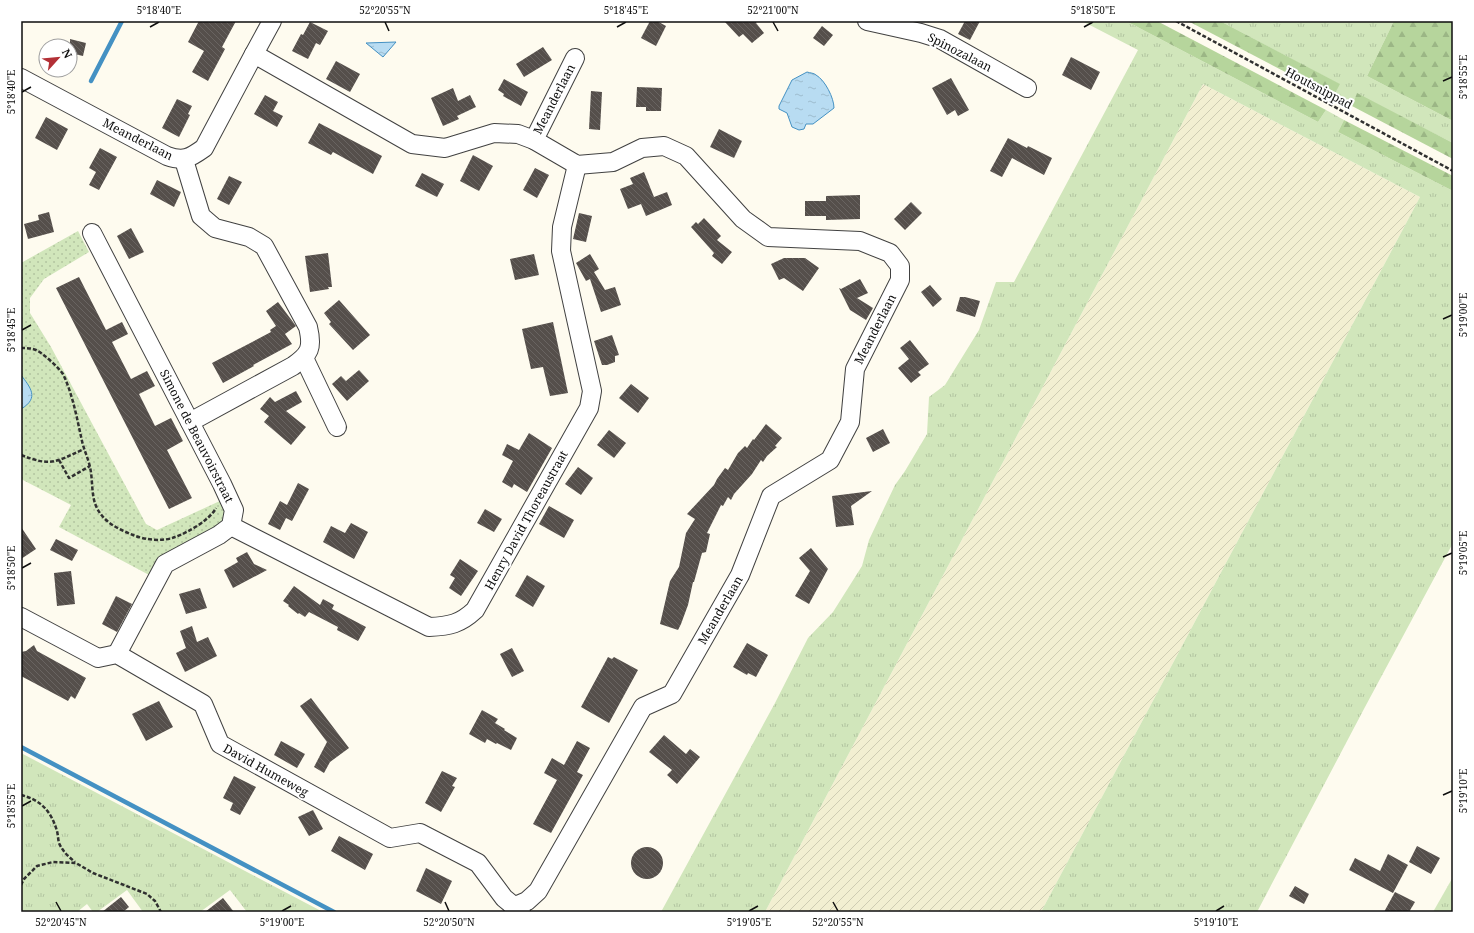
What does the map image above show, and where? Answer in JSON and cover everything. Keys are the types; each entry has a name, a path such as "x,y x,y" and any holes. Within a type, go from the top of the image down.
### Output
{"street":[{"name":"Meanderlaan","path":"21,78 167,156 184,160 192,157 204,148 272,21"},
{"name":"Spinozalaan","path":"867,21 921,33 940,39 1027,88"},
{"name":"Meanderlaan","path":"254,54 412,144 445,148 494,133 518,134 534,140 577,165 613,162 642,148 664,146 686,156 743,219 768,237 860,241 890,253 900,266 900,280 855,369 850,422 830,460 771,496 740,575 672,694 643,706 538,891 517,909"},
{"name":"Meanderlaan","path":"534,140 575,58"},
{"path":"184,160 201,216 215,228 249,237 264,246 308,327 311,340 310,349 304,358 293,366 190,422"},
{"name":"Henry David Thoreaustraat","path":"231,526 429,627 448,626 465,619 475,610 589,408 592,391 561,251 562,227 577,165"},
{"name":"Simone de Beauvoirstraat","path":"92,233 226,491 234,510 231,526"},
{"path":"304,358 337,427"},
{"path":"21,617 98,658 117,654 165,564 219,535 231,526"},
{"name":"David Humeweg","path":"117,654 202,704 220,744 390,838 420,833 478,863 504,898 517,909"}],"path":[{"name":"Houtsnippad","path":"1176,21 1453,171"},
{"path":"21,348 28,348 38,351 56,366 62,374 73,403 84,449 90,466 96,506 105,520 120,530 138,537 157,540 169,539 178,536 204,521 214,513 217,500 226,491"},
{"path":"21,455 46,463 59,460 84,449"},
{"path":"59,460 69,478 90,466"},
{"path":"21,795 32,798 41,803 45,808 53,821 59,842 65,854 76,863 93,873 147,894 155,901 161,912"},
{"path":"21,885 24,879 37,866 53,862 76,863"}],"shaded area":[{"path":"1203,84 1420,197 1041,912 765,912"}],"green space":[{"path":"1082,21 1126,21 1318,122 1326,110 1344,120 1338,132 1453,191 1453,543 1257,912 1041,912 1420,197 1203,84 765,912 661,912 775,703 808,638 833,612 862,566 869,540 895,485 927,434 929,397 945,385 979,330 996,282 1014,282 1138,50"},
{"path":"1126,21 1157,21 1326,110 1318,122"},
{"path":"1188,21 1220,21 1340,84 1333,97"},
{"path":"1220,21 1394,21 1367,76 1453,121 1453,143 1357,94 1352,106 1333,97 1339,84"},
{"path":"1394,21 1453,21 1453,121 1367,76"},
{"path":"1357,93 1453,143 1453,159 1352,106"},
{"path":"1344,120 1453,176 1453,191 1338,132"},
{"path":"78,231 89,252 44,279 30,298 30,313 51,347 146,524 157,530 222,500 226,510 224,524 151,576 59,527 71,505 21,479 21,263"},
{"path":"21,753 323,912 247,912 230,890 200,912 143,912 127,890 97,912 93,912 87,904 77,912 21,912"},
{"path":"1453,877 1453,912 1433,912"}],"water":[{"path":"396,42 383,57 366,43"},
{"path":"807,72 815,74 826,85 831,94 834,108 813,124 806,124 804,129 799,130 792,127 787,113 779,109 779,106 792,80"},
{"path":"21,375 32,392 32,397 27,405 21,409"}],"building":[{"path":"199,21 236,21 222,47 225,49 208,81 192,72 204,51 188,42"},
{"path":"650,21 657,21 666,26 656,46 641,38"},
{"path":"724,21 757,21 756,23 764,33 752,43 743,34 739,37"},
{"path":"965,21 980,21 970,40 958,34"},
{"path":"310,22 328,31 320,45 316,43 308,59 292,51 301,34 303,35"},
{"path":"822,26 833,35 824,46 813,38"},
{"path":"78,41 86,43 83,56 78,55"},
{"path":"543,47 552,60 524,77 516,64"},
{"path":"1071,57 1100,72 1091,90 1062,75"},
{"path":"336,61 360,74 350,92 326,79"},
{"path":"951,78 969,110 958,116 955,110 947,115 932,88"},
{"path":"504,79 528,92 521,106 503,96 504,94 498,90"},
{"path":"637,87 662,88 661,111 646,111 646,107 636,107"},
{"path":"453,88 458,101 470,95 476,107 457,116 459,119 443,126 431,98"},
{"path":"591,91 602,92 600,130 589,129"},
{"path":"265,95 278,102 273,111 283,116 277,127 254,114"},
{"path":"177,99 192,106 188,114 190,115 179,137 162,128"},
{"path":"46,117 68,129 57,150 35,138"},
{"path":"319,123 382,156 373,174 333,152 331,155 308,143"},
{"path":"719,129 742,141 734,158 710,147"},
{"path":"1008,138 1027,148 1028,146 1052,158 1044,175 1012,158 1002,177 990,171"},
{"path":"100,148 117,157 99,190 89,185 96,172 89,168"},
{"path":"473,155 493,166 479,191 460,181"},
{"path":"535,168 549,175 537,198 523,190"},
{"path":"644,172 654,197 667,192 672,205 646,216 641,204 628,209 620,189 633,184 630,178"},
{"path":"422,173 444,184 437,197 415,186"},
{"path":"229,176 242,182 229,205 217,199"},
{"path":"157,180 181,192 174,207 150,194"},
{"path":"860,195 860,219 826,220 826,216 805,216 805,201 826,201 826,196"},
{"path":"911,202 922,213 905,230 894,219"},
{"path":"49,212 54,232 28,239 24,224 39,220 38,215"},
{"path":"579,213 592,216 586,242 573,239"},
{"path":"704,218 721,236 717,240 732,252 722,264 712,256 714,253 691,227 696,222 698,224"},
{"path":"131,228 144,252 129,259 117,236"},
{"path":"328,253 332,287 328,287 329,289 310,292 305,256"},
{"path":"534,254 539,275 515,280 510,259"},
{"path":"590,254 599,269 594,272 605,290 615,287 621,305 601,312 590,279 586,281 576,263"},
{"path":"784,258 805,258 819,268 803,291 784,278 779,280 771,264"},
{"path":"79,277 106,330 122,322 128,334 112,342 131,379 147,371 155,386 139,394 155,426 171,418 183,441 167,450 192,498 169,509 56,288"},
{"path":"860,279 868,293 857,298 873,308 866,320 850,310 839,288 841,289"},
{"path":"930,285 942,299 933,307 921,292"},
{"path":"960,297 980,301 975,317 956,311"},
{"path":"339,300 370,335 353,350 329,324 331,322 324,313"},
{"path":"278,302 296,326 285,334 292,344 223,383 212,363 271,332 270,330 276,326 266,311"},
{"path":"553,322 568,393 550,396 543,367 531,369 522,329"},
{"path":"612,335 619,355 615,356 615,362 602,365 594,341"},
{"path":"910,340 929,364 918,372 921,375 911,383 898,368 909,359 900,348"},
{"path":"359,370 369,381 347,401 332,384 341,376 346,381"},
{"path":"631,384 649,398 638,413 619,398"},
{"path":"296,391 302,402 286,411 306,427 291,445 264,422 269,416 260,409 270,397 275,402"},
{"path":"766,424 782,438 775,446 777,447 763,462 761,460 731,500 728,497 723,506 721,505 707,533 710,534 706,552 702,553 688,605 678,630 660,624 670,581 679,567 686,533 695,519 687,514 714,485 725,468 728,470 738,453 745,446 747,448"},
{"path":"883,429 890,443 873,452 866,438"},
{"path":"609,430 626,443 614,458 597,445"},
{"path":"529,433 552,448 527,492 514,484 512,488 502,482 513,461 502,455 507,444 519,450"},
{"path":"578,467 593,478 581,495 565,484"},
{"path":"298,483 309,489 292,521 286,518 280,530 268,524 280,501 287,505"},
{"path":"872,491 851,506 854,525 836,527 832,496"},
{"path":"549,506 574,520 564,538 539,524"},
{"path":"485,509 502,519 494,532 477,523"},
{"path":"351,523 368,532 354,559 323,542 331,526 345,533"},
{"path":"21,527 36,549 21,559"},
{"path":"56,539 78,550 72,561 50,550"},
{"path":"811,548 828,569 809,604 795,596 810,571 799,558"},
{"path":"247,552 254,564 267,570 233,588 224,570 238,562 236,558"},
{"path":"460,559 478,571 461,596 449,588 455,578 450,575"},
{"path":"71,571 75,604 57,606 54,573"},
{"path":"527,575 545,586 533,607 515,596"},
{"path":"294,586 320,605 323,599 334,605 332,609 366,627 358,641 337,630 338,627 309,612 305,617 299,613 298,614 288,606 289,605 283,601"},
{"path":"200,588 207,608 186,614 179,594"},
{"path":"116,596 132,604 117,632 102,624"},
{"path":"192,626 197,642 208,637 217,656 185,672 176,653 186,648 180,631"},
{"path":"747,643 768,655 756,677 748,673 747,675 733,667"},
{"path":"34,645 37,651 86,678 75,699 71,696 68,701 21,676 21,652 26,651"},
{"path":"512,648 524,671 512,677 500,654"},
{"path":"608,657 612,659 614,657 638,670 609,723 581,707"},
{"path":"311,698 349,748 330,762 324,773 314,767 327,742 300,706"},
{"path":"159,701 173,727 146,741 132,714"},
{"path":"482,710 498,719 495,723 517,738 511,750 487,739 485,743 469,734"},
{"path":"664,735 686,754 690,749 700,757 677,784 667,775 672,770 649,752"},
{"path":"281,741 305,754 297,768 274,755"},
{"path":"577,741 590,748 577,772 583,775 551,833 533,824 557,780 544,773 552,758 564,765"},
{"path":"442,771 457,778 452,786 455,787 441,812 425,803"},
{"path":"234,776 256,787 240,815 230,810 233,803 223,798"},
{"path":"313,810 323,829 309,836 298,817"},
{"path":"339,836 373,854 365,870 331,851"},
{"path":"1417,846 1440,858 1431,874 1409,862"},
{"path":"644,847 650,847 660,854 663,863 662,869 656,876 650,879 644,879 634,872 631,866 631,860 638,850"},
{"path":"1388,854 1408,865 1393,893 1349,870 1355,858 1380,871"},
{"path":"426,868 452,881 441,904 416,891"},
{"path":"1295,886 1309,894 1304,904 1289,896"},
{"path":"1395,892 1415,902 1409,912 1384,912"},
{"path":"121,897 129,907 123,912 102,912"},
{"path":"223,898 234,912 205,912"}],"waterway":[{"path":"91,81 122,21"},
{"path":"21,747 334,912"}]}
